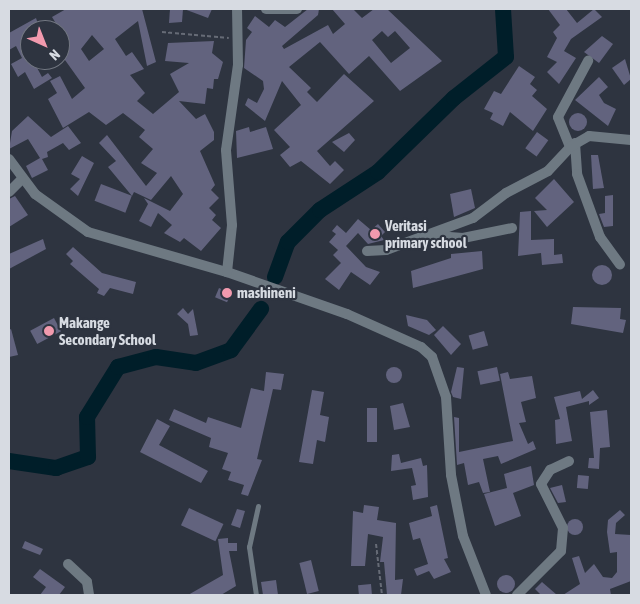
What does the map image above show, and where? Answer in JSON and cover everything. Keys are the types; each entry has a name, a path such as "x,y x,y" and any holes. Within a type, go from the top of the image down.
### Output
{"street":[{"path":"227,272 232,225 226,150 238,39 237,9"},
{"path":"266,9 297,9"},
{"path":"588,61 558,117 572,145 577,174 600,237 620,265"},
{"path":"367,251 386,250 484,212 506,193 548,171 572,145 589,136 631,140"},
{"path":"9,159 21,180 52,209 88,232 227,272 346,314 421,348 432,357 446,397 451,475 463,536 486,595"},
{"path":"9,192 21,180"},
{"path":"422,235 463,238 512,228"},
{"path":"517,595 560,550 562,528 542,484 550,470 569,461"},
{"path":"68,564 87,582 89,595"}],"lane":[{"path":"256,595 249,547 258,506"}],"path":[{"path":"162,32 238,39"},
{"path":"376,544 382,595"}],"building":[{"path":"66,9 142,9 156,62 147,66 138,21 115,39 126,56 132,52 144,69 130,75 145,93 137,101 153,114 179,92 170,74 189,63 165,61 168,43 214,41 212,53 223,62 218,79 214,79 213,89 207,88 205,104 179,101 196,119 205,114 214,132 214,140 200,151 215,185 211,190 219,198 209,208 216,215 212,220 221,228 201,251 184,238 180,242 164,233 172,225 158,213 151,227 139,221 148,204 144,198 170,211 183,194 171,176 151,200 134,192 132,196 108,167 116,161 99,143 107,135 146,186 157,173 141,163 153,149 139,137 145,130 123,113 106,125 89,112 63,128 48,99 57,93 50,81 60,76 72,99 85,88 70,67 70,20 54,20 52,17","holes":["92,35 104,49 89,61 81,49"]},
{"path":"170,9 183,9 182,22 169,23"},
{"path":"184,9 212,9 208,18"},
{"path":"308,9 319,9 318,15 282,46 284,49 328,25 333,34 345,24 332,9 353,9 362,18 374,9 387,9 442,61 400,91 369,56 349,74 320,42 289,67 311,88 307,92 317,102 344,74 374,101 317,151 330,166 335,161 344,170 330,184 301,161 290,167 280,155 290,147 274,130 301,105 282,81 265,121 245,105 248,98 257,103 264,89 263,81 244,68 246,40 252,32 247,28 255,16 269,27 275,20 285,27","holes":["382,31 388,37 395,31 410,48 391,63 372,40"]},
{"path":"548,9 566,9 577,23 594,9 602,17 571,39 564,51 576,58 559,84 547,72 557,62 547,57 557,38 553,32 560,25"},
{"path":"20,27 20,54 16,46 9,50 9,33"},
{"path":"602,36 613,44 599,63 584,52"},
{"path":"20,59 20,70 38,70 42,77 48,73 52,78 34,89 25,72 18,77 11,64"},
{"path":"625,59 631,79 624,85 612,68"},
{"path":"519,66 535,77 530,84 537,90 532,96 547,109 533,131 510,112 503,126 490,119 493,113 484,109 494,91 501,94"},
{"path":"599,77 608,87 599,95 604,103 616,109 608,126 575,100"},
{"path":"578,113 584,116 587,122 584,128 578,131 572,128 569,122 572,116"},
{"path":"28,116 51,137 68,126 81,143 69,150 63,143 47,152 48,157 42,159 48,170 32,178 26,166 40,158 28,139 9,149 12,131"},
{"path":"249,127 250,132 266,127 273,149 237,158 236,131"},
{"path":"537,132 548,140 537,156 525,148"},
{"path":"349,133 355,140 344,152 332,142"},
{"path":"591,155 598,155 604,188 593,189"},
{"path":"82,156 94,163 78,196 70,189 80,179 71,174"},
{"path":"554,179 574,202 547,227 534,211 547,210 535,198"},
{"path":"101,184 132,196 125,213 95,201"},
{"path":"471,189 475,208 454,217 450,194"},
{"path":"613,195 613,226 604,227 599,214 605,213 605,196"},
{"path":"15,196 28,215 9,227 9,199"},
{"path":"531,211 531,240 554,239 554,255 562,254 563,263 542,265 541,253 518,256 520,212"},
{"path":"358,219 371,230 378,224 385,232 381,236 384,240 368,244 358,233 346,246 366,267 380,272 370,285 351,272 339,290 325,279 341,263 333,255 338,250 329,242 336,234 332,231 337,225 346,233"},
{"path":"43,239 46,249 9,269 9,254"},
{"path":"73,247 102,273 136,282 133,294 110,288 104,296 97,293 99,289 70,264 73,261 66,254"},
{"path":"482,251 483,269 413,288 411,271 451,258 451,254"},
{"path":"602,265 609,268 612,275 609,282 602,285 595,282 592,275 595,268"},
{"path":"219,288 231,293 227,302 215,297"},
{"path":"573,307 621,308 620,319 626,320 623,333 571,324"},
{"path":"183,308 188,314 193,309 198,335 190,336 188,324 177,314"},
{"path":"406,315 427,320 436,330 429,335 408,326"},
{"path":"54,318 61,331 37,344 30,331"},
{"path":"443,326 461,344 451,355 434,335"},
{"path":"11,329 18,355 9,357 9,330"},
{"path":"484,331 488,345 473,350 469,335"},
{"path":"394,367 400,369 402,375 400,381 394,383 388,381 386,375 388,369"},
{"path":"457,367 464,368 461,399 453,397 451,392"},
{"path":"497,367 500,381 480,385 477,371"},
{"path":"266,372 284,374 281,390 273,389 257,459 262,460 248,496 241,494 244,485 228,480 231,472 222,469 228,453 209,447 211,438 169,420 174,409 206,423 208,417 241,428 251,388 264,391"},
{"path":"508,372 510,379 532,376 536,398 521,402 526,422 519,423 528,444 533,441 536,449 501,464 498,456 483,459 490,492 483,493 479,482 468,485 464,463 457,465 454,417 459,418 459,452 513,441 500,374"},
{"path":"312,390 324,392 320,415 329,417 325,442 317,440 313,464 299,462"},
{"path":"593,390 599,398 589,405 589,401 566,407 572,441 556,444 555,420 560,419 554,397 580,391 582,399"},
{"path":"403,403 410,427 394,430 390,406"},
{"path":"367,408 377,408 377,442 367,442"},
{"path":"607,410 610,447 600,448 599,469 588,468 589,458 594,458 590,412"},
{"path":"157,419 170,426 159,445 208,471 201,483 140,452"},
{"path":"399,454 401,463 421,458 423,466 427,465 428,497 413,500 411,486 416,485 412,468 391,471 392,455"},
{"path":"531,466 534,485 513,493 521,516 495,526 484,494 507,488 504,474"},
{"path":"578,475 589,476 588,489 577,488"},
{"path":"562,485 566,502 558,503 550,488"},
{"path":"364,505 379,507 377,520 396,523 395,580 403,579 401,595 387,595 384,562 380,562 383,537 368,534 365,566 351,566 353,511 363,513"},
{"path":"437,505 448,558 444,559 451,572 434,579 429,571 417,576 414,569 428,564 420,538 413,540 409,523 432,516 430,507"},
{"path":"189,508 223,524 215,541 181,525"},
{"path":"237,509 245,511 240,528 231,525"},
{"path":"620,510 625,515 616,523 615,534 631,535 631,581 610,589 611,595 563,595 580,584 572,558 579,556 585,573 594,564 603,577 612,578 617,572 617,552 610,553 607,532 608,520"},
{"path":"575,519 583,527 575,535 567,527"},
{"path":"228,538 228,543 237,543 237,551 229,551 236,586 221,595 188,595 223,575 218,539"},
{"path":"25,541 43,549 40,555 22,548"},
{"path":"311,560 319,591 307,594 299,563"},
{"path":"40,569 65,587 59,595 40,595 46,587 33,577"},
{"path":"502,575 510,575 515,580 513,591 502,593 497,588 497,580"},
{"path":"276,580 278,595 263,595 261,582"},
{"path":"542,582 557,595 541,595 535,589"},
{"path":"371,584 372,595 359,595 358,585"}],"waterway":[{"path":"275,277 288,242 320,210 378,172 454,98 506,57 503,9"},
{"path":"9,461 56,468 88,457 87,417 118,367 156,357 196,363 231,350 261,309"}],"place":[{"name":"Veritasi primary school","path":"375,234"},
{"name":"mashineni","path":"227,293"},
{"name":"Makange Secondary School","path":"49,331"}]}
